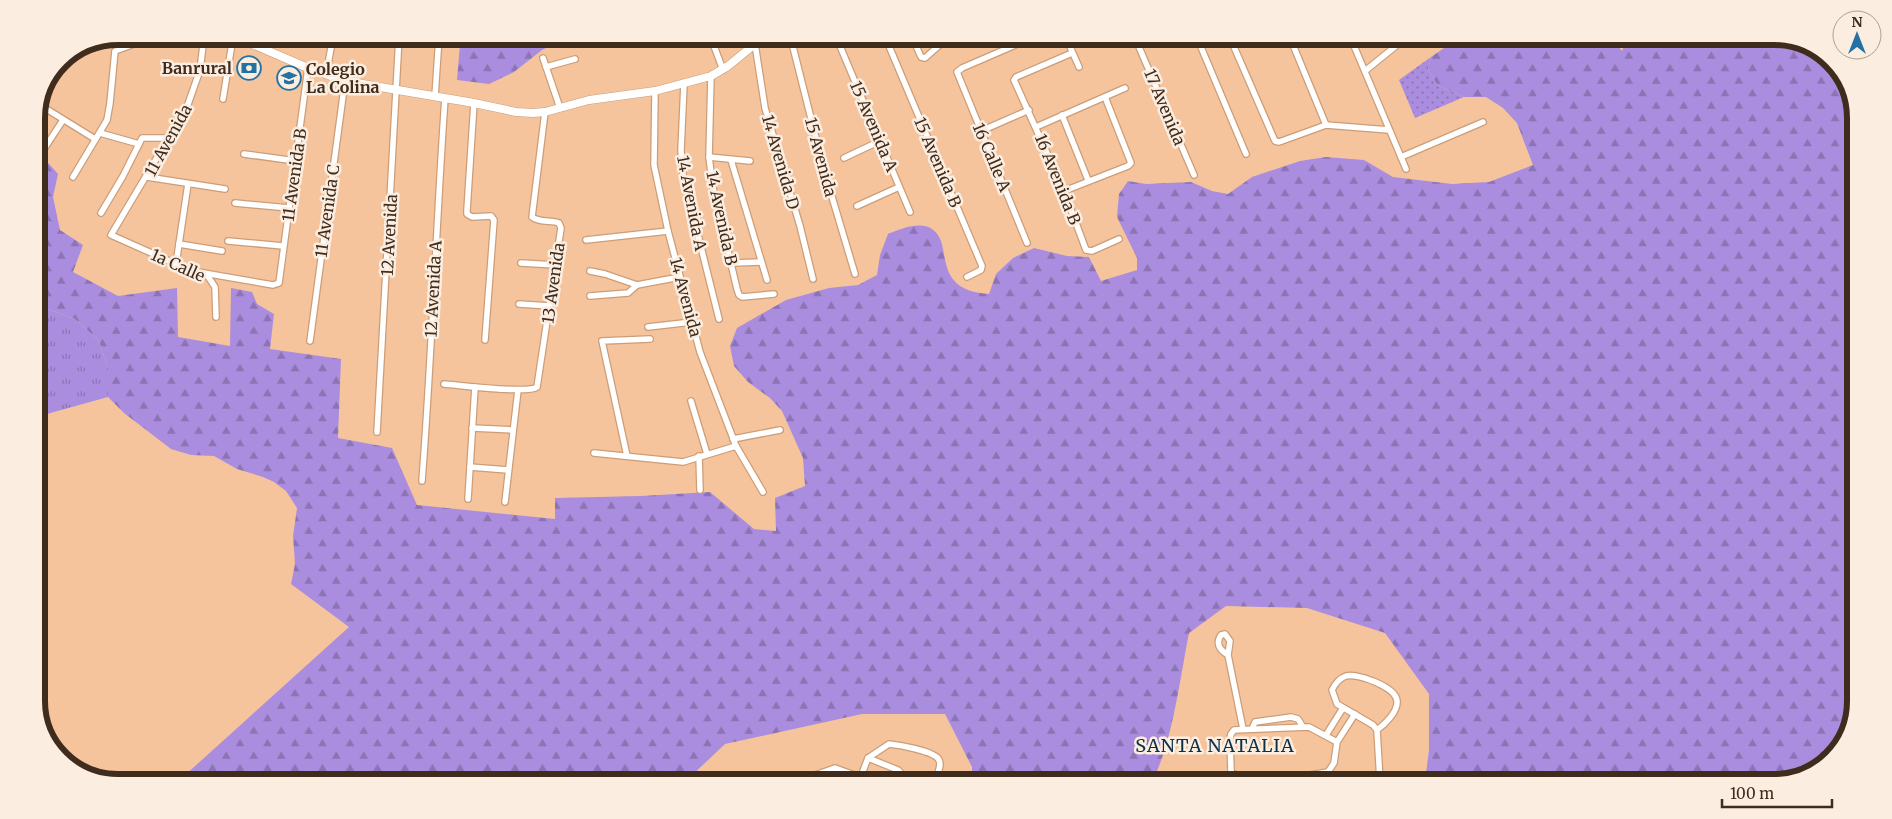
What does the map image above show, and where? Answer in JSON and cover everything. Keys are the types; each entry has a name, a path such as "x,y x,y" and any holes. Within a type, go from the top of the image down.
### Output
{"street":[{"path":"73,177 105,123 109,111 115,52 130,45"},
{"name":"11 Avenida","path":"111,235 187,107 198,81 203,45"},
{"path":"224,98 233,45"},
{"path":"253,45 308,68 346,81 516,112 544,112 589,100 655,91 684,84 711,76 723,70 753,45"},
{"path":"326,74 331,45"},
{"name":"12 Avenida","path":"377,432 399,45"},
{"path":"435,96 438,45"},
{"path":"714,45 723,70"},
{"name":"14 Avenida D","path":"758,45 765,108 800,226 813,279"},
{"name":"15 Avenida","path":"793,45 824,170 855,274"},
{"name":"15 Avenida A","path":"840,45 910,212"},
{"name":"15 Avenida B","path":"889,45 982,266 981,270 967,277"},
{"path":"916,45 921,57 924,58 939,45"},
{"name":"16 Calle A","path":"1015,45 956,72 1028,243"},
{"path":"1069,45 1079,67"},
{"name":"17 Avenida","path":"1138,45 1194,175"},
{"path":"1200,45 1246,154"},
{"path":"1233,45 1275,141 1278,142 1326,125 1389,130"},
{"path":"1293,45 1326,125"},
{"path":"1354,45 1406,169"},
{"path":"1365,71 1397,45"},
{"name":"16 Avenida B","path":"1072,53 1016,77 1014,80 1064,191 1086,250 1092,251 1118,239"},
{"path":"543,58 560,108"},
{"path":"546,67 575,59"},
{"name":"11 Avenida B","path":"207,275 273,286 279,283 308,68"},
{"name":"14 Avenida B","path":"711,76 709,157 713,188 737,289 742,298 774,294"},
{"name":"11 Avenida C","path":"310,341 346,81"},
{"name":"14 Avenida A","path":"684,84 681,150 683,175 719,319"},
{"path":"1036,127 1125,88"},
{"name":"14 Avenida","path":"655,91 654,165 668,231 700,352 736,446 763,492"},
{"path":"1064,191 1088,180 1128,166 1131,161 1104,97"},
{"name":"12 Avenida A","path":"422,481 429,387 437,206 445,98"},
{"path":"474,103 467,210 468,214 472,217 491,216 494,220 485,340"},
{"path":"46,109 95,139"},
{"path":"981,131 1029,110"},
{"name":"13 Avenida","path":"518,390 534,390 537,387 561,228 559,223 535,220 532,217 544,112"},
{"path":"1062,115 1088,180"},
{"path":"45,147 63,120"},
{"path":"1401,157 1483,122"},
{"path":"100,132 139,144"},
{"path":"101,213 143,137 170,138"},
{"path":"844,158 880,141"},
{"path":"244,154 296,160"},
{"path":"709,157 750,161"},
{"path":"731,160 767,280"},
{"path":"147,177 225,189"},
{"path":"176,264 188,184"},
{"path":"857,206 899,186"},
{"path":"235,203 289,208"},
{"path":"586,240 668,231"},
{"name":"1a Calle","path":"111,235 176,264 207,275 215,287 216,317"},
{"path":"228,241 283,246"},
{"path":"179,244 222,251"},
{"path":"732,263 761,262"},
{"path":"521,263 556,265"},
{"path":"590,271 637,285 680,277"},
{"path":"590,296 628,293 637,285"},
{"path":"519,304 550,306"},
{"path":"648,327 692,322"},
{"path":"627,456 602,340 650,339"},
{"path":"444,384 518,390 505,502"},
{"path":"468,499 475,387"},
{"path":"691,401 708,454"},
{"path":"472,428 513,430"},
{"path":"734,439 780,430"},
{"path":"594,453 683,462 736,446"},
{"path":"699,456 700,490"},
{"path":"470,467 508,470"},
{"path":"1228,655 1243,729"},
{"path":"1377,730 1387,721 1397,705 1396,697 1365,678 1346,676 1336,682 1332,690 1337,704 1373,725 1377,730 1380,774"},
{"path":"1326,735 1343,708"},
{"path":"1322,774 1328,772 1332,767 1337,742 1355,714"},
{"path":"1252,728 1255,722 1291,716 1298,719 1303,727"},
{"path":"1235,774 1231,772 1231,734 1234,730 1309,727 1337,742"},
{"path":"862,774 868,758 889,744 917,749 936,756 940,767 937,774"},
{"path":"868,758 898,770 899,774"},
{"path":"820,774 835,768 850,774"}],"green space":[{"path":"460,45 552,45 542,50 514,72 489,84 457,80"},
{"path":"1448,45 1617,45 1622,51 1624,45 1774,45 1788,46 1811,55 1826,66 1837,81 1845,99 1847,113 1847,701 1846,715 1835,742 1815,762 1788,773 1774,774 1426,774 1429,750 1429,694 1385,633 1307,608 1226,606 1189,633 1171,727 1156,774 972,774 972,767 945,714 862,714 725,744 693,774 186,774 349,627 291,584 295,564 293,536 297,508 286,491 274,482 237,469 214,456 191,455 171,449 124,413 108,397 108,368 99,341 75,319 45,308 45,159 58,174 53,197 60,230 83,245 73,272 118,296 177,288 178,337 230,346 231,288 252,292 257,304 274,314 270,349 341,359 338,438 392,448 417,505 555,519 555,498 710,492 754,529 776,531 775,498 805,486 803,458 782,411 770,398 748,382 734,366 730,346 737,328 786,300 829,288 858,285 877,275 880,255 888,234 911,226 925,226 937,233 952,278 964,288 979,293 989,294 996,274 1013,258 1034,248 1067,256 1089,257 1101,281 1137,270 1137,258 1117,217 1119,194 1128,181 1146,184 1191,182 1212,191 1228,194 1252,177 1300,161 1326,157 1364,160 1393,177 1452,184 1489,182 1533,165 1517,123 1503,108 1486,97 1464,97 1437,85 1428,69 1431,57"},
{"path":"1431,57 1428,69 1437,85 1464,97 1415,118 1399,80"},
{"path":"45,308 75,319 99,341 108,368 108,397 45,414"}],"place":[{"name":"Banrural","path":"249,68"},
{"name":"Colegio La Colina","path":"289,78"}],"district":[{"name":"SANTA NATALIA","path":"1215,745"}]}
